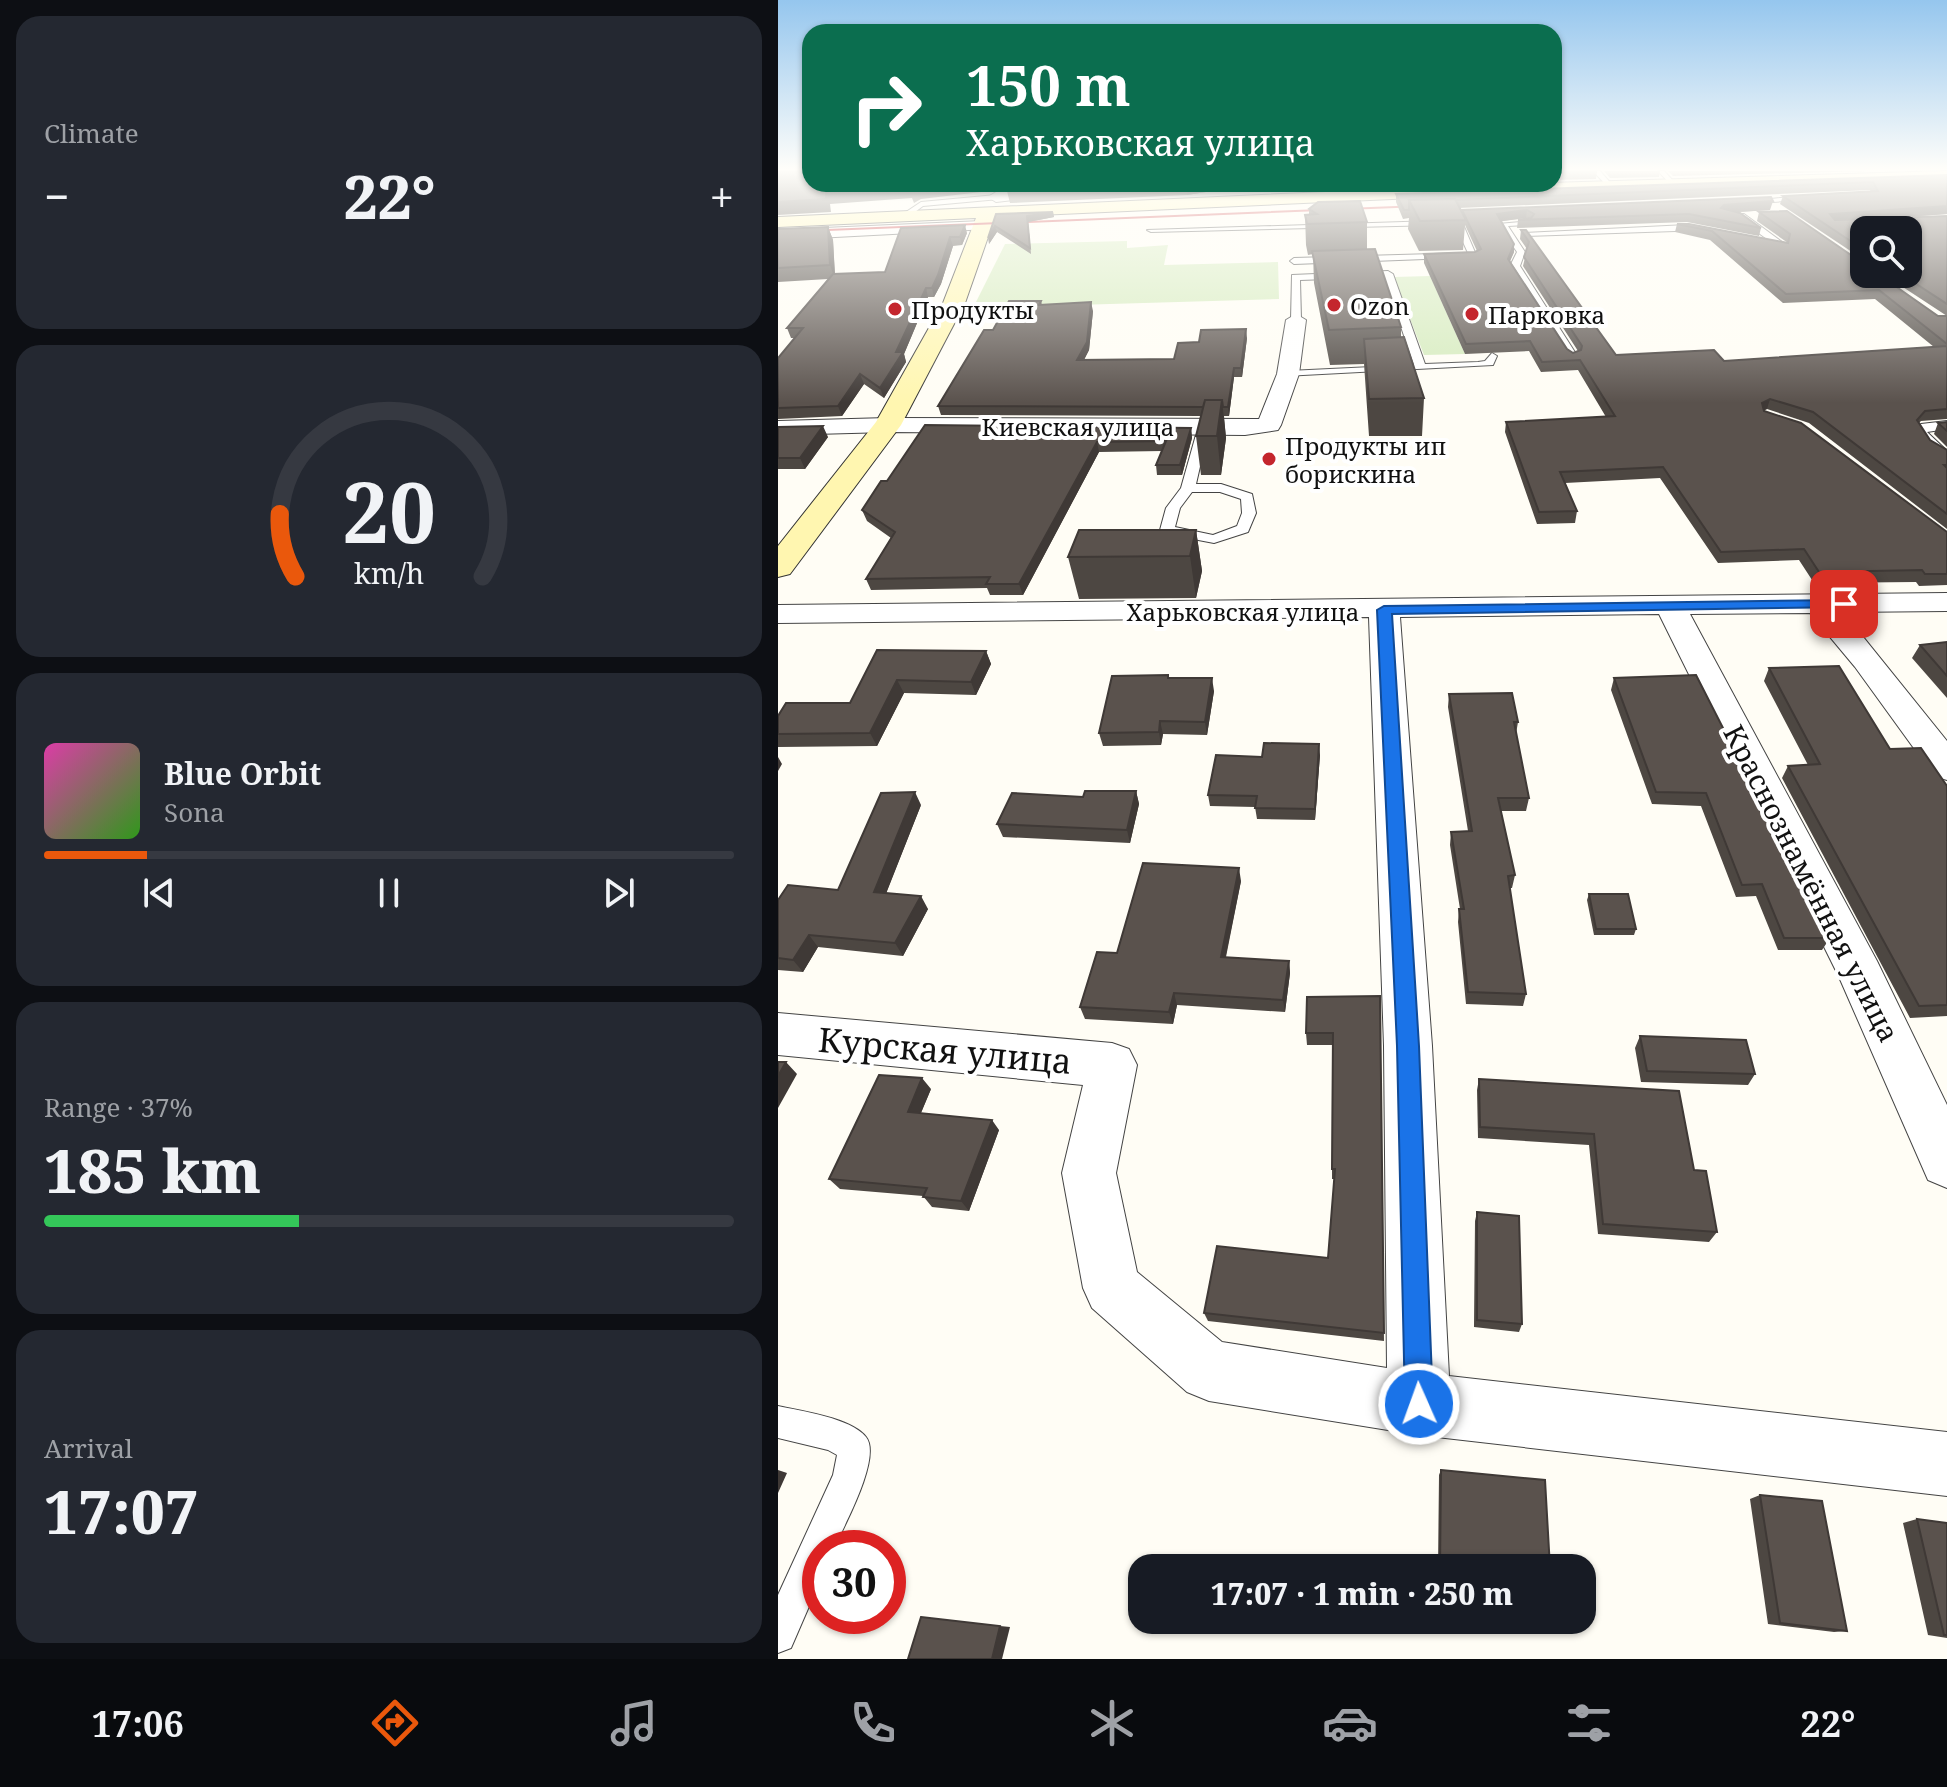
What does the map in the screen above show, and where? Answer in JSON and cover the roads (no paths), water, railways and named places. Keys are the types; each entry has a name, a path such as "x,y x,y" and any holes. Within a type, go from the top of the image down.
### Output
{"main road":[{"path":"778,567 888,425 954,303 973,248"}],"street":[{"name":"Киевская улица","path":"778,428 1269,425 1288,374 1296,320"},
{"name":"Харьковская улица","path":"778,614 1947,602"},
{"path":"1819,604 1867,660 1947,767"},
{"name":"Краснознамённая улица","path":"1671,607 1861,975 1947,1162"},
{"path":"1384,610 1408,1046 1419,1404 1947,1464"},
{"name":"Курская улица","path":"778,1034 1112,1065 1089,1173 1112,1288 1209,1370 1419,1404"}],"lane":[{"path":"1294,261 1474,255 1471,248"},
{"path":"1518,248 1521,252 1515,266 1573,357"},
{"path":"1292,249 1296,320"},
{"path":"1295,277 1388,274 1420,367"},
{"path":"1288,374 1478,365 1489,363 1492,356"},
{"path":"1947,425 1925,427 1921,432 1931,446 1947,457"},
{"path":"1188,488 1221,488 1247,497 1249,513 1243,529 1214,539 1167,530 1173,508 1188,488 1203,427"},
{"path":"778,1422 834,1435 854,1447 849,1477 778,1635"}],"place":[{"name":"Ozon","path":"1334,305"},
{"name":"Продукты","path":"895,309"},
{"name":"Парковка","path":"1472,314"},
{"name":"Продукты ип борискина","path":"1269,459"}]}
